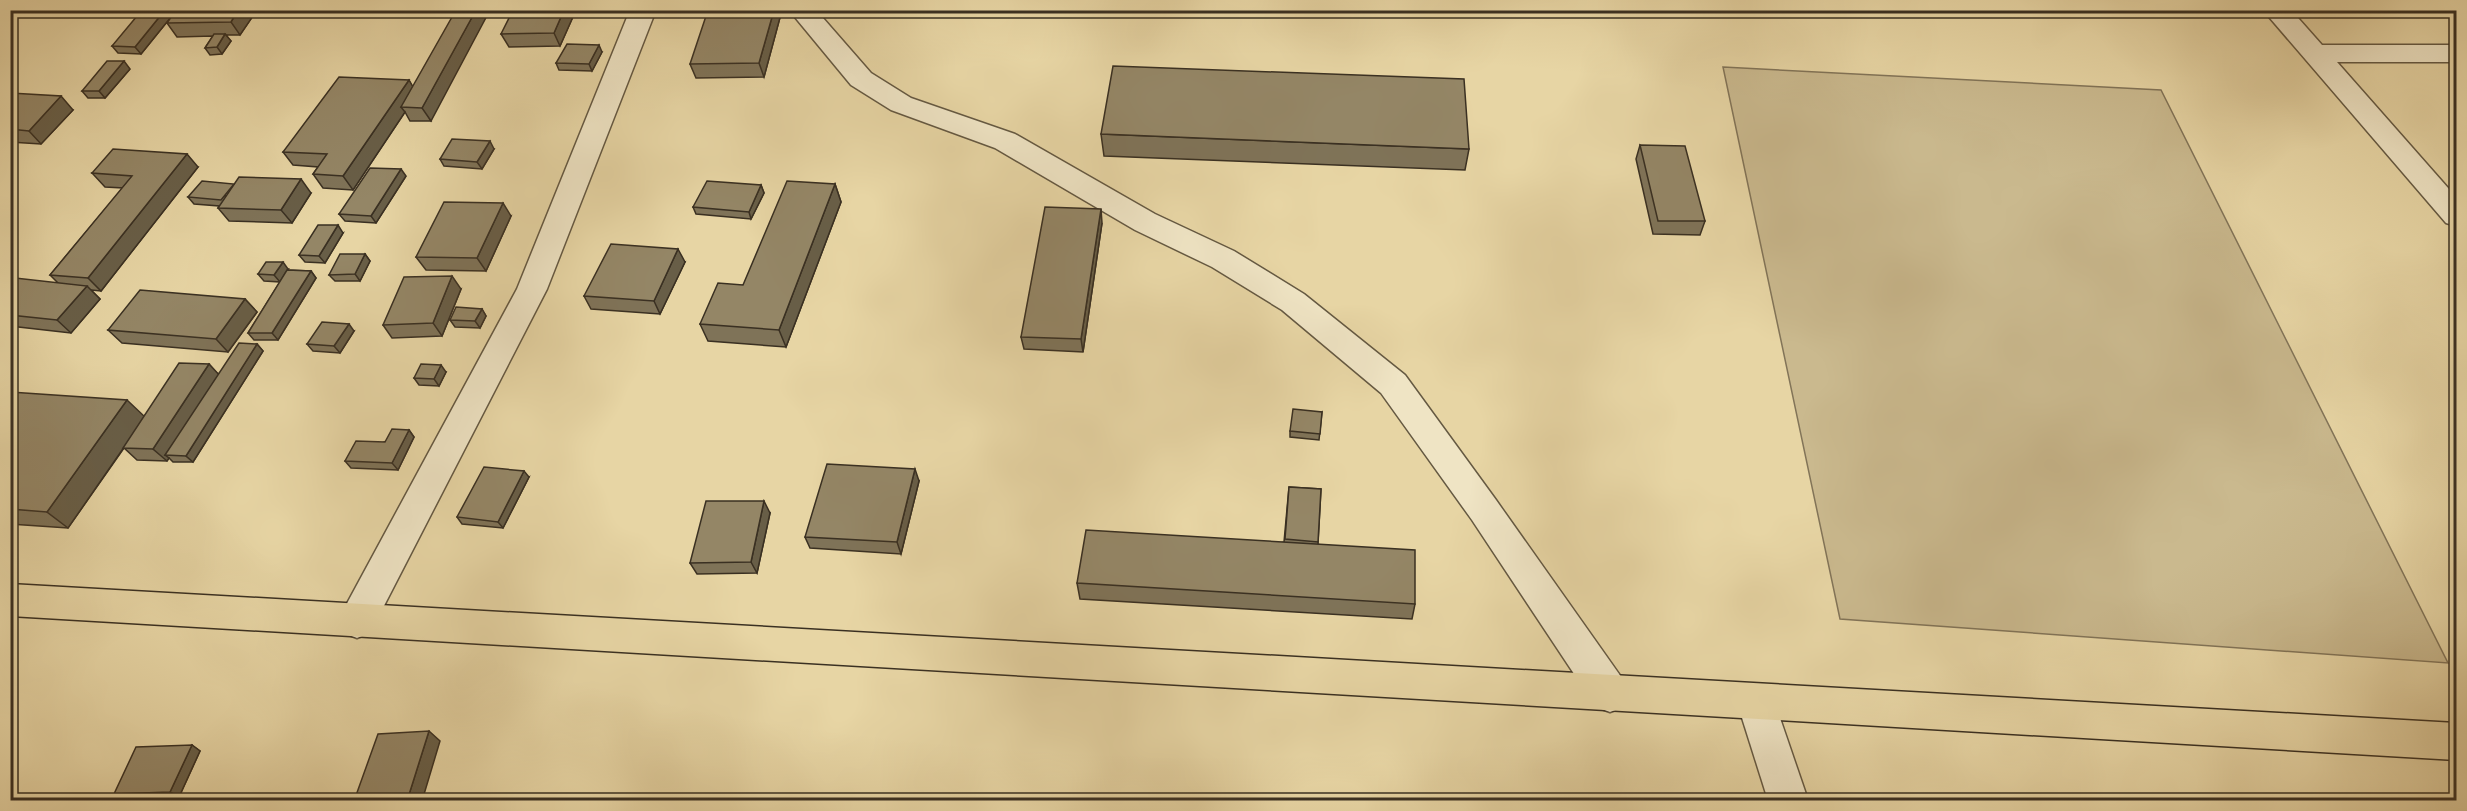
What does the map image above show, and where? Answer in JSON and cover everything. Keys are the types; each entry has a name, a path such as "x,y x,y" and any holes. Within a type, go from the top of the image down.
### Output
{"main road":[{"path":"10,600 2457,742"}],"street":[{"path":"357,621 532,288 643,10"},
{"path":"802,10 861,80 901,104 1005,141 1145,222 1223,259 1293,302 1393,384 1484,510 1610,693"},
{"path":"2276,10 2457,216"},
{"path":"2314,54 2457,53"},
{"path":"1756,702 1788,801"}],"shaded area":[{"path":"1723,67 2161,90 2448,663 1840,619"}],"building":[{"path":"142,10 165,10 135,47 112,46"},
{"path":"176,10 238,10 231,22 167,23"},
{"path":"456,10 476,10 422,108 401,107"},
{"path":"513,10 564,10 554,33 501,34"},
{"path":"708,10 774,10 759,63 690,64"},
{"path":"214,34 225,34 217,47 205,48"},
{"path":"567,44 599,45 589,64 556,63"},
{"path":"107,61 124,61 99,91 82,91"},
{"path":"1113,66 1464,79 1469,149 1101,134"},
{"path":"339,77 409,80 343,176 313,174 327,154 283,152"},
{"path":"10,93 61,96 29,131 10,129"},
{"path":"452,139 490,141 477,162 440,159"},
{"path":"1640,145 1685,146 1705,221 1658,221"},
{"path":"113,149 187,154 88,278 50,275 132,176 92,173"},
{"path":"370,168 401,169 371,216 339,214"},
{"path":"239,177 301,179 281,210 218,208"},
{"path":"202,181 234,184 221,200 188,197"},
{"path":"707,181 761,185 749,212 693,207"},
{"path":"787,181 835,184 779,330 700,324 718,283 743,285"},
{"path":"444,202 503,203 477,258 416,257"},
{"path":"1045,207 1101,209 1081,339 1021,337"},
{"path":"318,225 338,225 319,256 299,255"},
{"path":"611,244 678,249 654,301 584,296"},
{"path":"340,254 365,254 355,274 329,275"},
{"path":"266,262 283,262 274,275 258,274"},
{"path":"287,270 311,271 272,333 248,333"},
{"path":"452,276 433,323 383,325 404,277"},
{"path":"15,278 87,286 57,320 10,315 10,283"},
{"path":"140,290 245,299 216,339 108,330"},
{"path":"456,307 482,309 475,321 450,320"},
{"path":"322,322 349,324 334,346 307,344"},
{"path":"239,343 257,344 186,456 165,455"},
{"path":"179,363 209,364 153,449 123,448"},
{"path":"421,364 441,365 434,379 414,378"},
{"path":"10,392 127,400 47,512 10,509"},
{"path":"1293,409 1322,412 1320,434 1290,431"},
{"path":"392,429 409,430 392,463 345,461 356,441 385,442"},
{"path":"827,464 915,469 897,542 805,537"},
{"path":"484,467 524,471 498,522 457,517"},
{"path":"1289,487 1321,489 1318,542 1285,539"},
{"path":"706,501 764,501 751,562 690,563"},
{"path":"1086,530 1415,550 1415,604 1077,583"},
{"path":"429,731 407,801 354,801 378,734"},
{"path":"192,745 170,792 114,794 136,747"}]}
